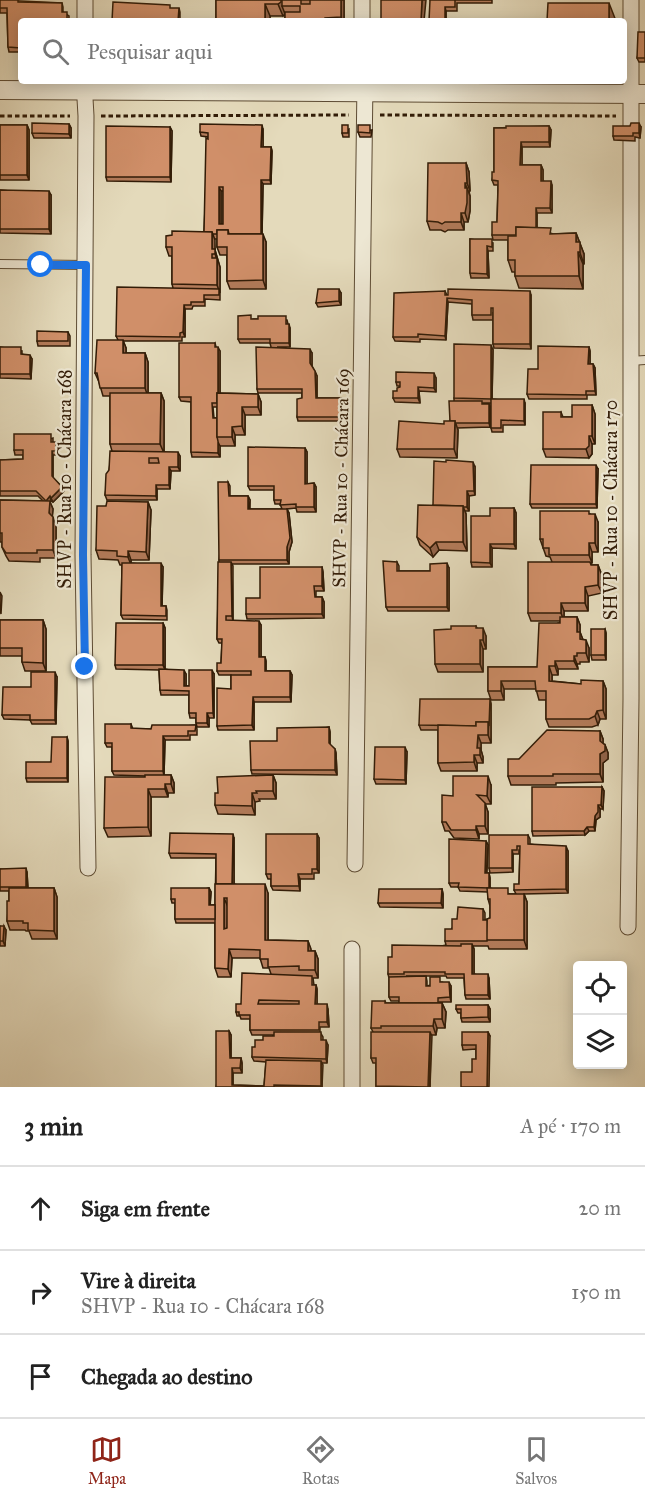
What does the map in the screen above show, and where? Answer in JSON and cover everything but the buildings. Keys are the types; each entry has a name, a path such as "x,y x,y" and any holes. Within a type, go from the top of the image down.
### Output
{"street":[{"path":"85,0 85,18"},
{"path":"362,0 363,18"},
{"name":"SHVP - Rua 10 - Chácara 170","path":"628,927 638,360 630,116 638,94 631,0"},
{"path":"0,90 85,85 365,87 638,94"},
{"name":"SHVP - Rua 10 - Chácara 168","path":"85,85 83,555 88,868"},
{"name":"SHVP - Rua 10 - Chácara 169","path":"355,864 365,87"},
{"path":"352,948 352,1087"}],"lane":[{"path":"0,264 86,265"}],"path":[{"path":"0,116 630,116"}],"route":[{"path":"41,265 86,265 83,555 85,667"}]}
